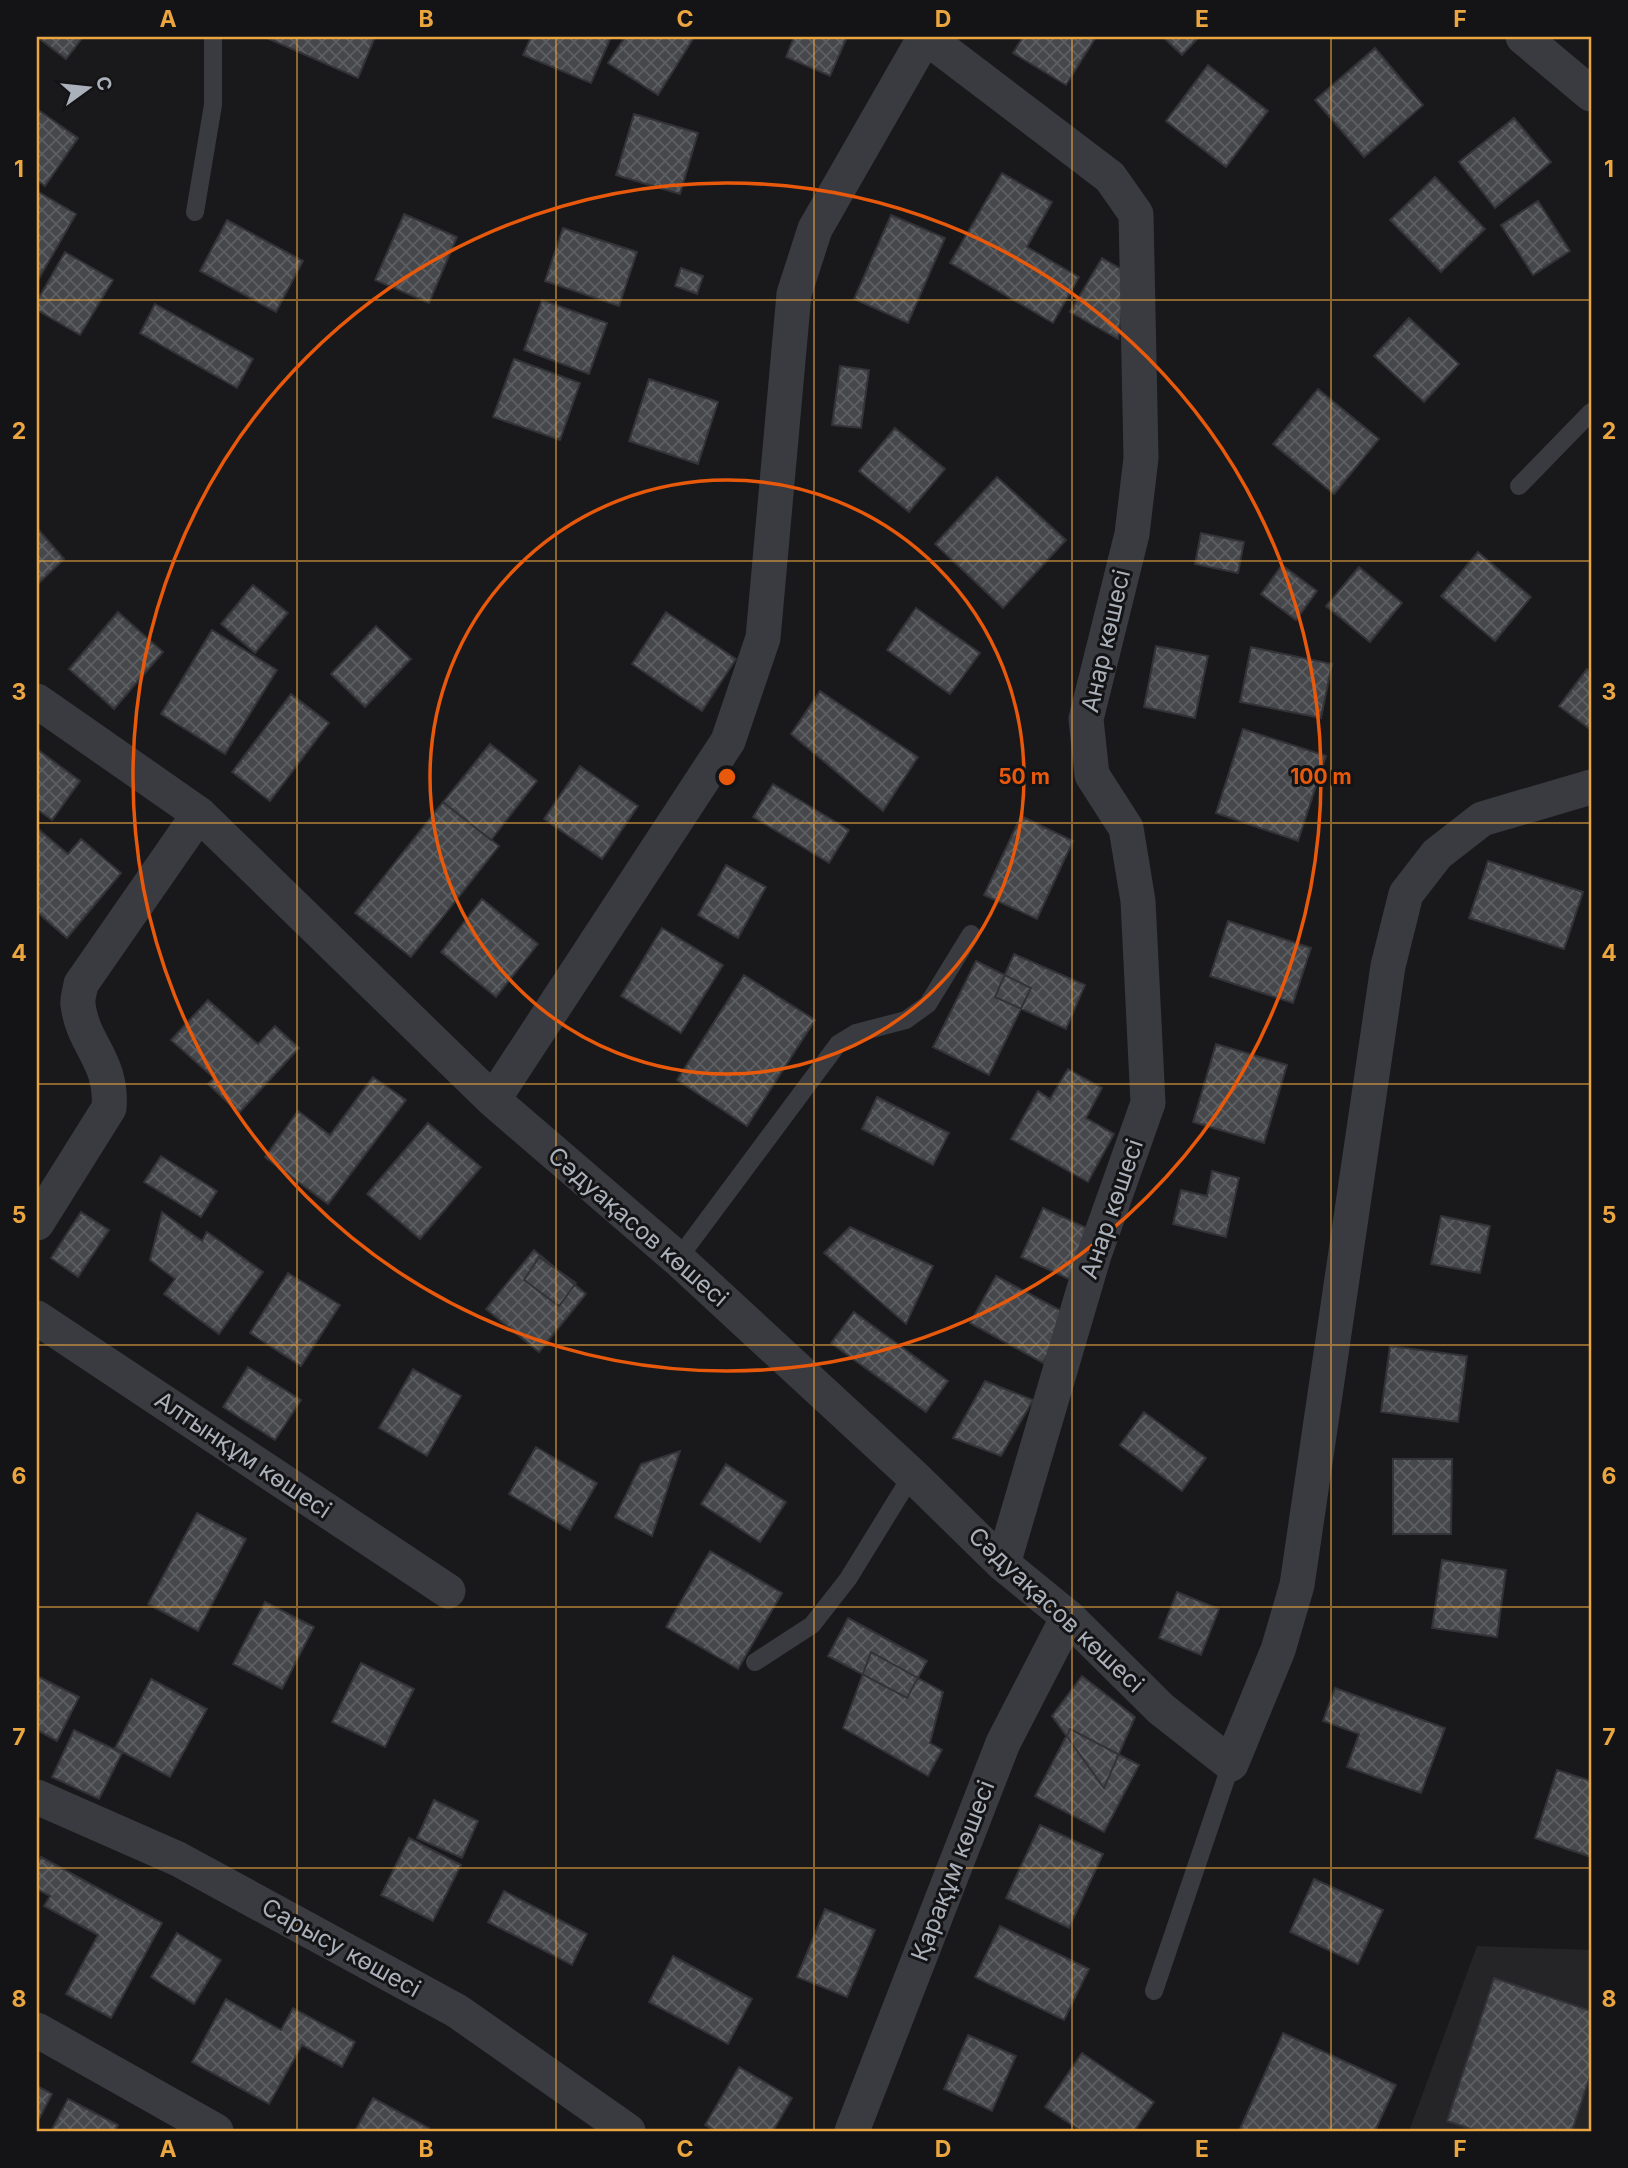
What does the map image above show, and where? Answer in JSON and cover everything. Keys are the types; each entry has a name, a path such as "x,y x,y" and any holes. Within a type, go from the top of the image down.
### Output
{"street":[{"path":"493,1100 728,741 763,638 794,294 815,229 925,37"},
{"name":"Анар көшесі","path":"925,37 1110,177 1136,214 1141,458 1132,534 1086,719 1092,775 1126,828 1138,901 1148,1103 1094,1255 1003,1564"},
{"path":"1523,37 1591,94"},
{"name":"Сәдуақасов көшесі","path":"37,701 199,814 493,1100 678,1259 912,1475 1003,1564 1068,1617 1161,1709 1231,1763"},
{"path":"1231,1763 1278,1650 1297,1585 1388,966 1406,894 1437,854 1482,818 1591,786"},
{"path":"37,1223 109,1108 111,1088 105,1068 81,1020 77,1002 81,984 199,814"},
{"name":"Алтынқұм көшесі","path":"37,1318 448,1591"},
{"name":"Қарақұм көшесі","path":"852,2131 1003,1743 1068,1617"},
{"name":"Сарысу көшесі","path":"37,1797 178,1859 457,2011 628,2131"},
{"path":"37,2030 216,2131"}],"lane":[{"path":"195,212 213,105 212,37"},
{"path":"1519,486 1591,412"},
{"path":"678,1259 838,1044 856,1033 906,1020 928,1004 971,934"},
{"path":"755,1662 812,1625 848,1579 912,1475"},
{"path":"1154,1991 1231,1763"}],"shaded area":[{"path":"1477,1946 1591,1950 1591,2131 1409,2131"}],"building":[{"path":"37,37 83,37 66,59"},
{"path":"375,37 358,78 269,39"},
{"path":"531,37 611,37 591,83 523,55"},
{"path":"625,37 693,39 658,95 608,63"},
{"path":"794,37 847,37 830,76 786,57"},
{"path":"1023,37 1096,37 1066,85 1013,53"},
{"path":"1163,37 1199,37 1182,55"},
{"path":"1375,48 1423,105 1364,157 1315,100"},
{"path":"1208,65 1268,111 1226,167 1166,121"},
{"path":"37,109 78,138 45,186 37,180"},
{"path":"634,114 698,133 680,194 616,175"},
{"path":"1514,118 1551,162 1495,208 1459,162"},
{"path":"1002,173 1052,202 1027,247 1079,277 1053,323 950,263"},
{"path":"1435,177 1485,229 1441,272 1390,220"},
{"path":"37,191 76,214 37,282"},
{"path":"1538,201 1570,251 1533,275 1501,225"},
{"path":"404,214 457,237 429,303 375,280"},
{"path":"891,215 945,238 908,323 854,299"},
{"path":"227,220 303,261 276,312 200,271"},
{"path":"563,228 637,252 619,306 545,281"},
{"path":"65,252 113,280 80,335 37,310 37,301"},
{"path":"1102,258 1128,273 1118,339 1070,312"},
{"path":"681,268 703,276 697,294 675,286"},
{"path":"542,300 607,323 589,374 524,350"},
{"path":"155,304 253,359 237,388 140,333"},
{"path":"1409,318 1459,364 1424,402 1374,356"},
{"path":"514,359 580,383 560,440 493,417"},
{"path":"840,366 869,370 861,428 832,425"},
{"path":"649,379 718,402 698,464 629,441"},
{"path":"1318,389 1379,439 1334,494 1273,444"},
{"path":"895,428 945,469 909,512 859,471"},
{"path":"997,477 1066,540 1003,608 935,544"},
{"path":"37,528 64,559 37,585"},
{"path":"1201,533 1244,542 1238,573 1195,564"},
{"path":"1478,552 1531,597 1495,641 1441,596"},
{"path":"1282,565 1317,591 1296,620 1261,594"},
{"path":"1359,567 1402,603 1370,642 1326,606"},
{"path":"253,585 288,613 255,653 221,624"},
{"path":"916,608 980,653 950,694 887,650"},
{"path":"118,612 163,652 114,709 69,669"},
{"path":"666,612 736,659 702,711 632,664"},
{"path":"376,626 411,659 365,707 331,674"},
{"path":"212,630 277,670 225,754 161,714"},
{"path":"1156,646 1208,656 1195,718 1144,707"},
{"path":"1251,647 1332,664 1321,718 1240,702"},
{"path":"1587,669 1591,672 1591,730 1559,706"},
{"path":"820,691 918,757 883,811 791,734"},
{"path":"291,694 329,723 270,801 232,772"},
{"path":"1243,729 1326,756 1298,841 1216,813"},
{"path":"490,744 537,781 491,840 443,802"},
{"path":"37,749 80,781 52,820 37,809"},
{"path":"580,766 638,806 602,859 544,819"},
{"path":"773,784 849,830 829,863 753,817"},
{"path":"443,802 499,846 411,957 355,913"},
{"path":"1021,816 1073,841 1037,919 984,895"},
{"path":"37,828 68,854 81,839 121,873 67,938 37,912"},
{"path":"1488,861 1583,892 1564,949 1469,918"},
{"path":"726,865 766,887 738,938 698,915"},
{"path":"482,899 538,944 496,997 441,952"},
{"path":"1228,921 1311,948 1293,1003 1210,976"},
{"path":"662,928 723,965 681,1033 621,996"},
{"path":"1014,954 1085,985 1066,1029 995,997"},
{"path":"976,961 1031,988 989,1075 933,1047"},
{"path":"744,975 815,1020 747,1126 677,1080"},
{"path":"208,1000 258,1044 275,1026 299,1048 239,1113 208,1084 214,1078 171,1040"},
{"path":"1216,1044 1287,1065 1264,1143 1193,1122"},
{"path":"1068,1069 1102,1088 1086,1118 1114,1134 1088,1182 1011,1139 1038,1091 1050,1099"},
{"path":"373,1077 406,1100 328,1204 265,1157 298,1111 330,1135"},
{"path":"877,1097 949,1133 933,1165 862,1129"},
{"path":"428,1123 481,1167 420,1239 367,1194"},
{"path":"161,1156 217,1191 201,1217 144,1182"},
{"path":"1212,1171 1239,1178 1226,1237 1173,1224 1181,1190 1207,1196"},
{"path":"1043,1208 1091,1230 1069,1279 1021,1257"},
{"path":"81,1212 109,1230 78,1277 51,1258"},
{"path":"162,1212 202,1241 207,1232 263,1272 219,1334 164,1294 175,1279 150,1260"},
{"path":"1441,1216 1490,1226 1480,1273 1431,1264"},
{"path":"850,1227 933,1266 906,1324 824,1253"},
{"path":"534,1250 586,1294 539,1352 486,1309"},
{"path":"539,1257 576,1283 559,1306 524,1280"},
{"path":"288,1273 340,1305 301,1366 250,1333"},
{"path":"996,1276 1069,1315 1043,1363 970,1323"},
{"path":"854,1312 948,1381 926,1412 831,1343"},
{"path":"1390,1346 1467,1356 1458,1422 1381,1412"},
{"path":"248,1367 301,1400 275,1440 223,1407"},
{"path":"413,1369 461,1396 427,1456 379,1428"},
{"path":"985,1381 1033,1400 1001,1456 953,1438"},
{"path":"1144,1412 1206,1458 1182,1491 1120,1445"},
{"path":"536,1447 597,1483 570,1530 509,1494"},
{"path":"680,1451 652,1536 615,1517 641,1464"},
{"path":"1393,1459 1452,1459 1451,1534 1393,1534"},
{"path":"726,1464 786,1502 760,1542 701,1504"},
{"path":"197,1513 246,1539 198,1631 148,1604"},
{"path":"710,1551 782,1593 738,1669 666,1627"},
{"path":"1442,1560 1506,1570 1497,1637 1432,1628"},
{"path":"1177,1592 1219,1609 1201,1655 1159,1638"},
{"path":"265,1602 314,1627 282,1689 233,1664"},
{"path":"848,1618 927,1661 907,1698 828,1656"},
{"path":"871,1652 943,1692 930,1743 942,1750 928,1776 843,1728"},
{"path":"361,1663 414,1689 385,1747 332,1722"},
{"path":"37,1676 79,1697 57,1741 37,1730"},
{"path":"1082,1676 1135,1717 1104,1788 1052,1716"},
{"path":"151,1679 207,1709 170,1777 115,1748"},
{"path":"1335,1688 1445,1728 1421,1793 1347,1767 1359,1734 1323,1721"},
{"path":"1070,1729 1139,1765 1104,1832 1035,1796"},
{"path":"74,1730 122,1753 99,1799 52,1777"},
{"path":"1557,1770 1591,1781 1591,1857 1535,1838"},
{"path":"434,1800 478,1821 462,1858 417,1838"},
{"path":"1040,1825 1103,1854 1069,1928 1006,1898"},
{"path":"409,1838 461,1865 433,1921 381,1895"},
{"path":"41,1857 162,1923 111,2018 66,1994 98,1935 44,1906 50,1896 37,1889 37,1864"},
{"path":"1314,1879 1383,1910 1358,1964 1290,1932"},
{"path":"504,1891 587,1934 572,1965 488,1922"},
{"path":"825,1909 875,1930 847,1997 797,1977"},
{"path":"1000,1926 1089,1969 1064,2020 975,1977"},
{"path":"177,1933 221,1960 194,2004 151,1977"},
{"path":"673,1956 752,1999 728,2044 649,2002"},
{"path":"1494,1978 1591,2011 1591,2073 1572,2131 1477,2131 1447,2121"},
{"path":"226,1999 281,2030 293,2008 355,2042 342,2067 302,2045 269,2104 192,2062"},
{"path":"1283,2033 1396,2085 1375,2131 1239,2131"},
{"path":"968,2035 1016,2056 992,2111 944,2089"},
{"path":"1082,2053 1154,2102 1134,2131 1081,2131 1045,2107"},
{"path":"739,2067 792,2098 773,2131 716,2131 705,2125"},
{"path":"37,2086 52,2094 37,2123"},
{"path":"373,2098 429,2128 427,2131 355,2131"},
{"path":"68,2099 118,2125 115,2131 51,2131"}]}
